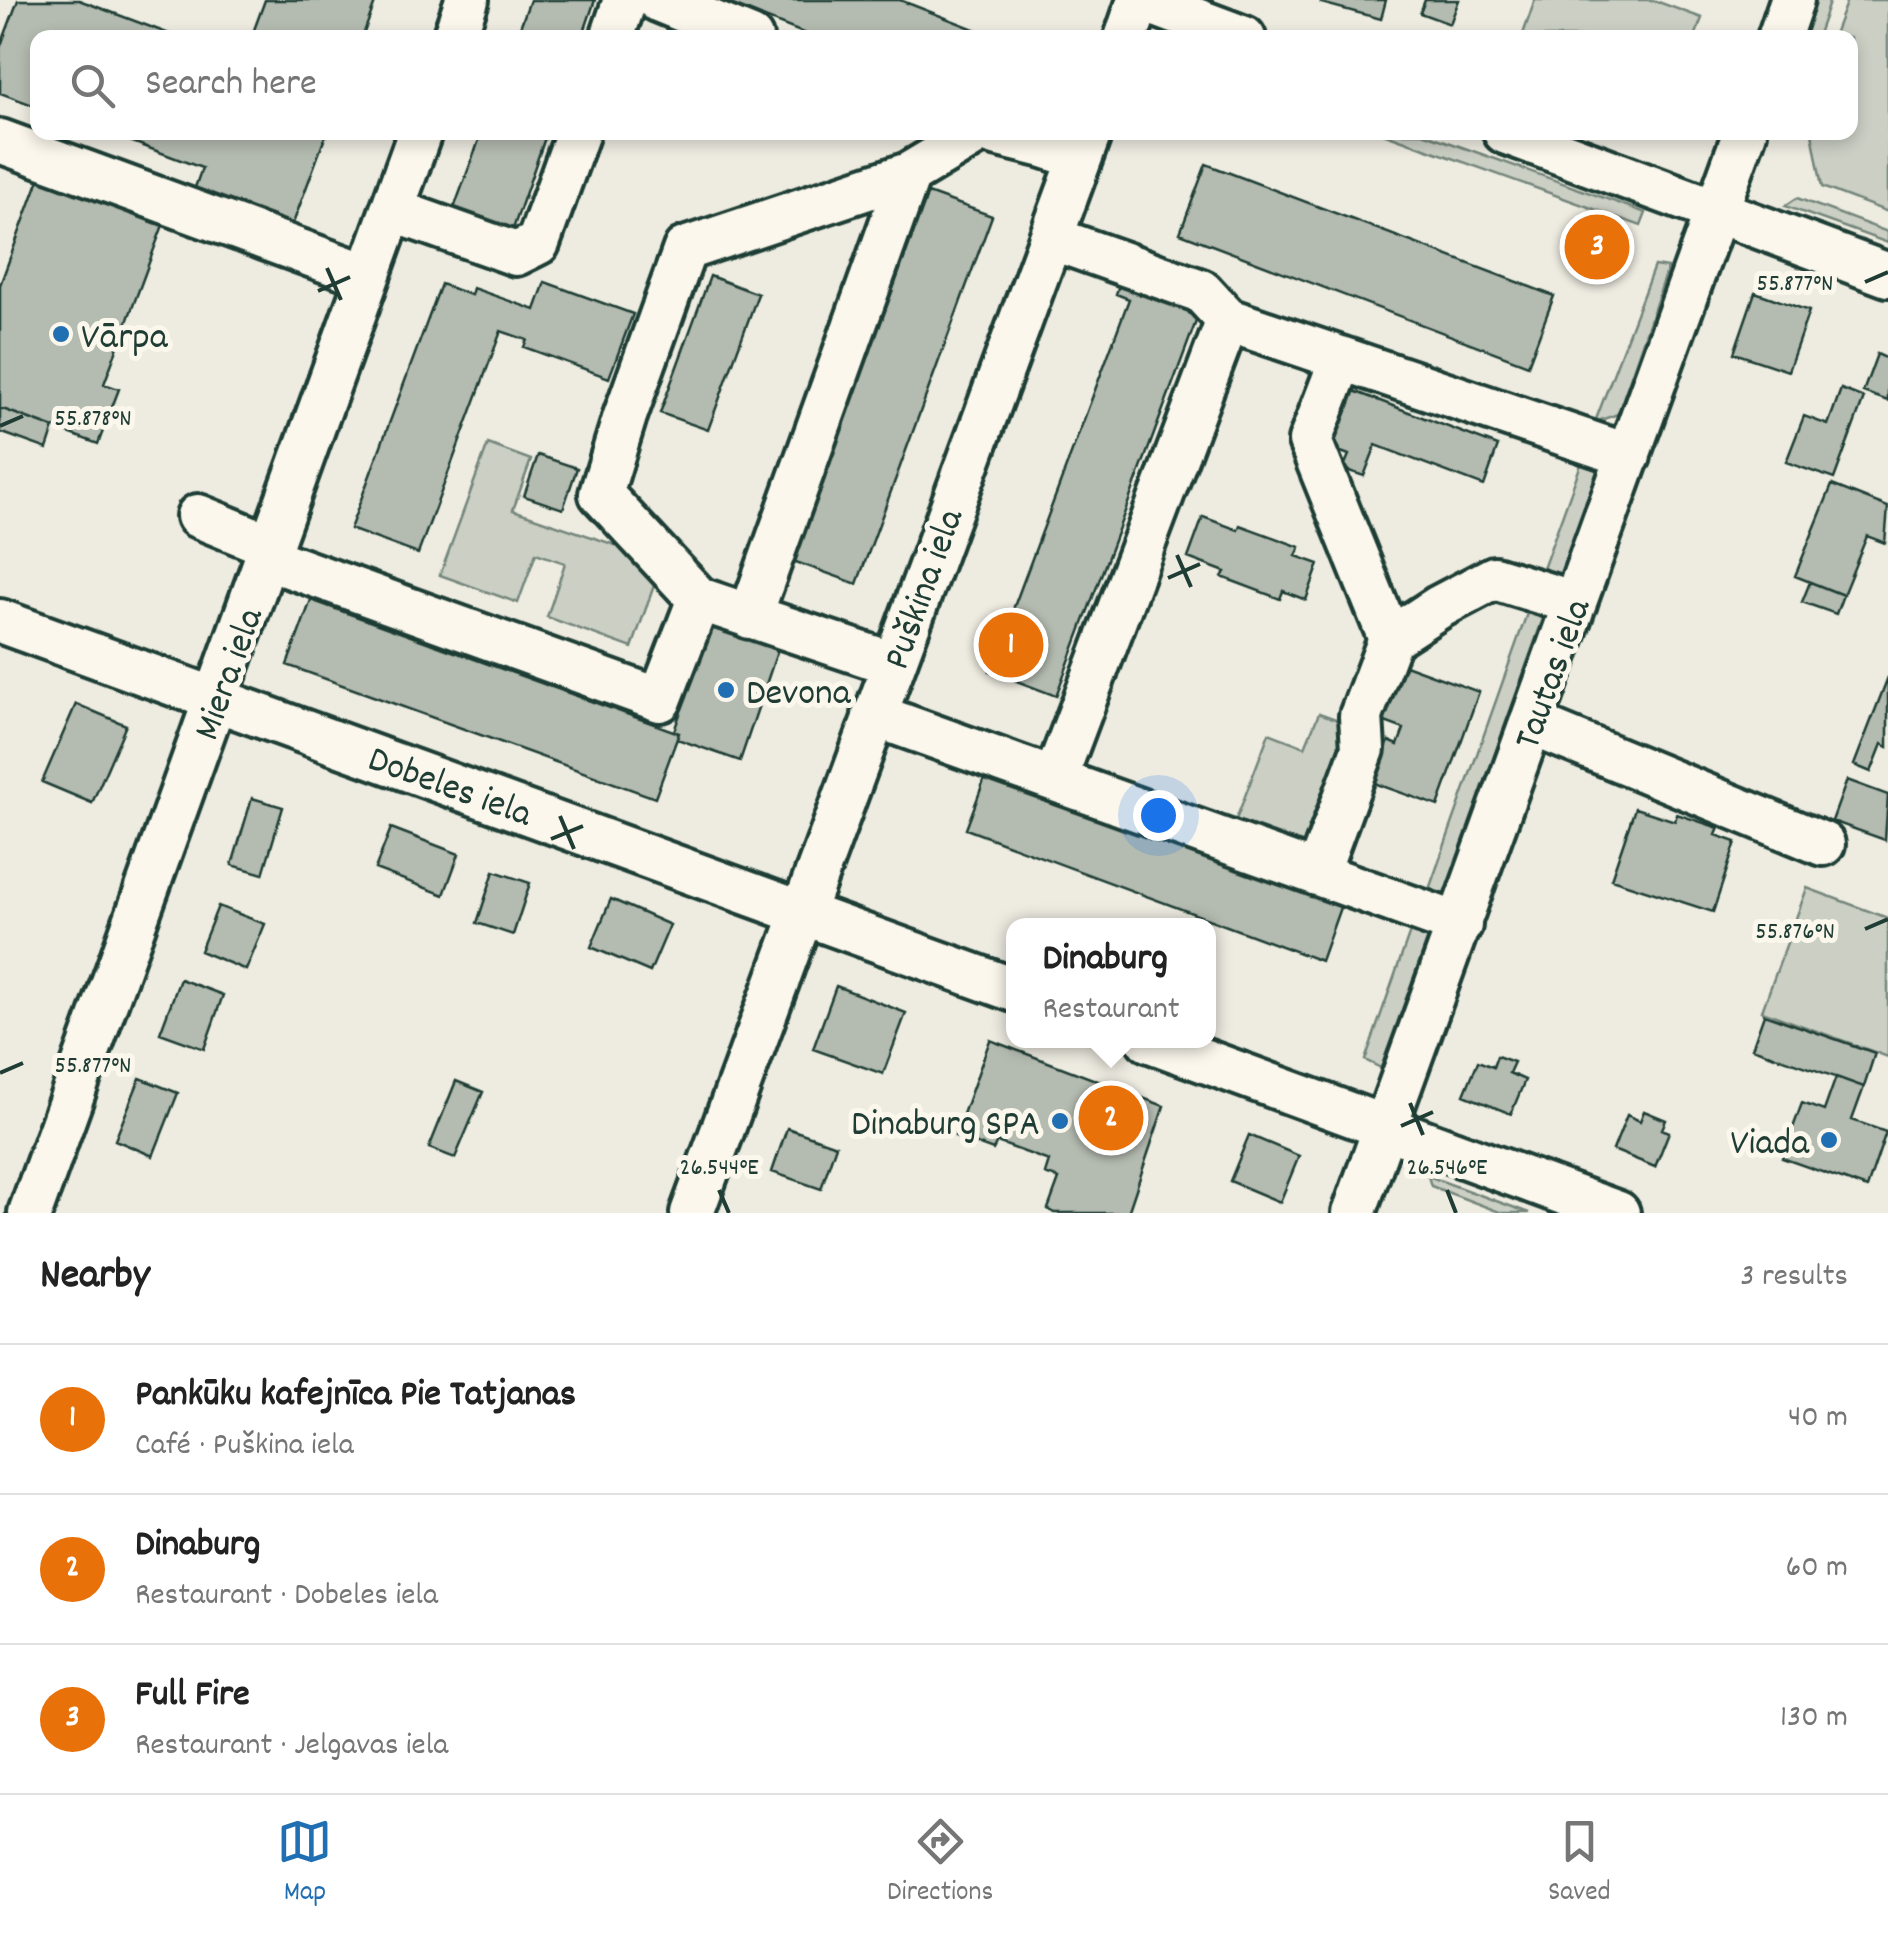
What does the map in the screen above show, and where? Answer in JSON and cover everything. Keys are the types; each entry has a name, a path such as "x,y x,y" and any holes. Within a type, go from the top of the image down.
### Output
{"street":[{"path":"457,30 467,0"},
{"path":"615,30 625,0"},
{"path":"658,0 731,30"},
{"path":"1129,30 1141,0 1222,30"},
{"path":"1782,30 1792,0"},
{"name":"Miera iela","path":"30,1213 417,140"},
{"path":"392,210 516,254 538,243 575,140"},
{"path":"893,664 699,599 602,494 684,248 909,174 966,140"},
{"path":"1020,140 1044,146 1085,145"},
{"path":"1526,140 1888,275"},
{"name":"Tautas iela","path":"1354,1213 1742,140"},
{"path":"0,141 368,276"},
{"name":"Puškina iela","path":"692,1213 1085,145"},
{"path":"750,617 909,174"},
{"path":"1051,238 1201,292 1228,320 1629,456"},
{"path":"1055,780 1228,320"},
{"path":"1341,360 1310,441 1390,639"},
{"path":"198,516 269,552 660,700 699,599"},
{"path":"1317,874 1363,749 1361,716 1390,639 1494,578 1575,603"},
{"name":"Dobeles iela","path":"0,620 1006,987"},
{"path":"874,715 1460,925"},
{"path":"1532,724 1823,844"},
{"path":"1169,1048 1618,1213"}],"shaded area":[{"path":"1535,0 1653,0 1702,18 1698,30 1524,30"},
{"path":"1816,0 1830,0 1819,30 1805,30"},
{"path":"1847,0 1888,0 1888,212 1822,187 1813,140 1858,140 1858,30 1836,30"},
{"path":"1402,140 1443,140 1646,213 1641,226"},
{"path":"1797,198 1888,232 1888,243 1785,206"},
{"path":"1654,266 1668,268 1618,414 1595,422"},
{"path":"488,444 531,460 513,510 630,550 657,577 632,648 547,617 565,563 536,553 518,603 440,575"},
{"path":"1582,461 1590,462 1597,470 1595,479 1558,581 1540,577"},
{"path":"1531,602 1547,607 1445,895 1434,900 1427,895"},
{"path":"1319,713 1350,724 1302,851 1234,825 1269,733 1305,747"},
{"path":"1807,888 1888,918 1888,1057 1762,1011"},
{"path":"1412,926 1429,935 1381,1068 1365,1060"},
{"path":"1428,1176 1529,1213 1502,1213 1431,1186"}],"building":[{"path":"18,0 79,0 159,30 30,30 30,104 0,93 0,48"},
{"path":"265,0 376,0 365,30 254,30"},
{"path":"530,0 595,0 585,30 519,30"},
{"path":"719,0 900,0 977,30 796,30"},
{"path":"1386,0 1381,19 1321,3"},
{"path":"1425,0 1459,0 1450,24 1420,13"},
{"path":"127,140 324,140 291,229 193,193 202,168"},
{"path":"479,140 544,140 512,232 453,211"},
{"path":"1206,164 1554,296 1528,365 1180,233"},
{"name":"Vārpa","path":"39,179 163,225 104,384 119,389 98,444 0,408 0,285"},
{"path":"928,193 992,216 857,584 793,561"},
{"path":"1584,221 1625,239 1610,273 1569,256"},
{"path":"710,276 758,294 708,430 660,413"},
{"path":"1121,279 1201,308 1056,696 990,671 1129,299 1116,294"},
{"path":"545,282 633,314 609,378 524,347 527,340 501,331 418,554 350,529 441,284 471,295 473,288 535,310"},
{"path":"1755,292 1809,311 1788,371 1734,353"},
{"path":"1877,354 1888,359 1888,401 1863,392"},
{"path":"1346,388 1498,446 1484,486 1376,445 1364,476 1343,469 1349,455 1325,446"},
{"path":"1841,389 1864,398 1834,479 1786,462 1804,416 1828,425"},
{"path":"0,408 54,428 47,449 0,432"},
{"path":"538,455 577,468 563,509 524,496"},
{"path":"1832,485 1888,507 1885,543 1867,536 1843,595 1795,576"},
{"path":"1203,517 1238,530 1240,525 1300,547 1296,556 1319,564 1306,600 1283,591 1280,599 1222,577 1225,572 1188,558"},
{"path":"1810,582 1843,595 1836,614 1802,602"},
{"path":"311,600 679,733 655,798 287,665"},
{"name":"Devona","path":"711,626 778,649 740,761 677,739 679,733 674,731"},
{"path":"1394,661 1479,692 1438,806 1374,783 1389,741 1398,745 1404,729 1374,718"},
{"path":"1888,677 1888,747 1882,744 1871,772 1854,765"},
{"path":"76,704 126,725 92,803 42,782"},
{"path":"988,770 1342,902 1321,961 1216,922 1216,918 1205,918 966,829"},
{"path":"1847,780 1888,795 1885,840 1832,821"},
{"path":"252,798 283,807 263,874 232,865"},
{"path":"1635,808 1675,821 1677,814 1719,828 1716,835 1736,842 1713,912 1611,879"},
{"path":"391,828 459,854 444,895 375,869"},
{"path":"494,871 530,883 513,935 477,923"},
{"path":"611,899 670,925 650,972 591,947"},
{"path":"218,906 265,924 246,970 200,951"},
{"path":"180,979 223,995 204,1049 160,1033"},
{"path":"836,986 906,1013 883,1074 813,1049"},
{"path":"1764,1014 1875,1053 1864,1087 1752,1048"},
{"name":"Dinaburg SPA","path":"990,1040 1164,1106 1128,1213 1054,1213 1048,1209 1059,1179 1045,1174 1049,1161 997,1142 993,1150 955,1136"},
{"path":"1497,1056 1514,1062 1509,1073 1525,1080 1511,1114 1464,1095 1478,1061 1493,1067"},
{"path":"1836,1077 1864,1087 1852,1120 1886,1132 1867,1188 1782,1158 1802,1103 1824,1111"},
{"path":"140,1078 178,1093 153,1156 115,1140"},
{"path":"456,1081 483,1092 455,1158 429,1148"},
{"path":"1644,1111 1666,1120 1662,1129 1669,1132 1655,1167 1613,1150 1627,1115 1640,1121"},
{"path":"787,1128 836,1145 821,1189 772,1172"},
{"path":"1249,1135 1299,1156 1280,1202 1230,1181"}],"place":[{"name":"Full Fire","path":"1597,247"},
{"name":"Vārpa","path":"61,334"},
{"name":"Pankūku kafejnīca Pie Tatjanas","path":"1011,645"},
{"name":"Devona","path":"726,690"},
{"name":"Dinaburg","path":"1111,1118"},
{"name":"Dinaburg SPA","path":"1060,1121"},
{"name":"Viada","path":"1829,1140"}]}
